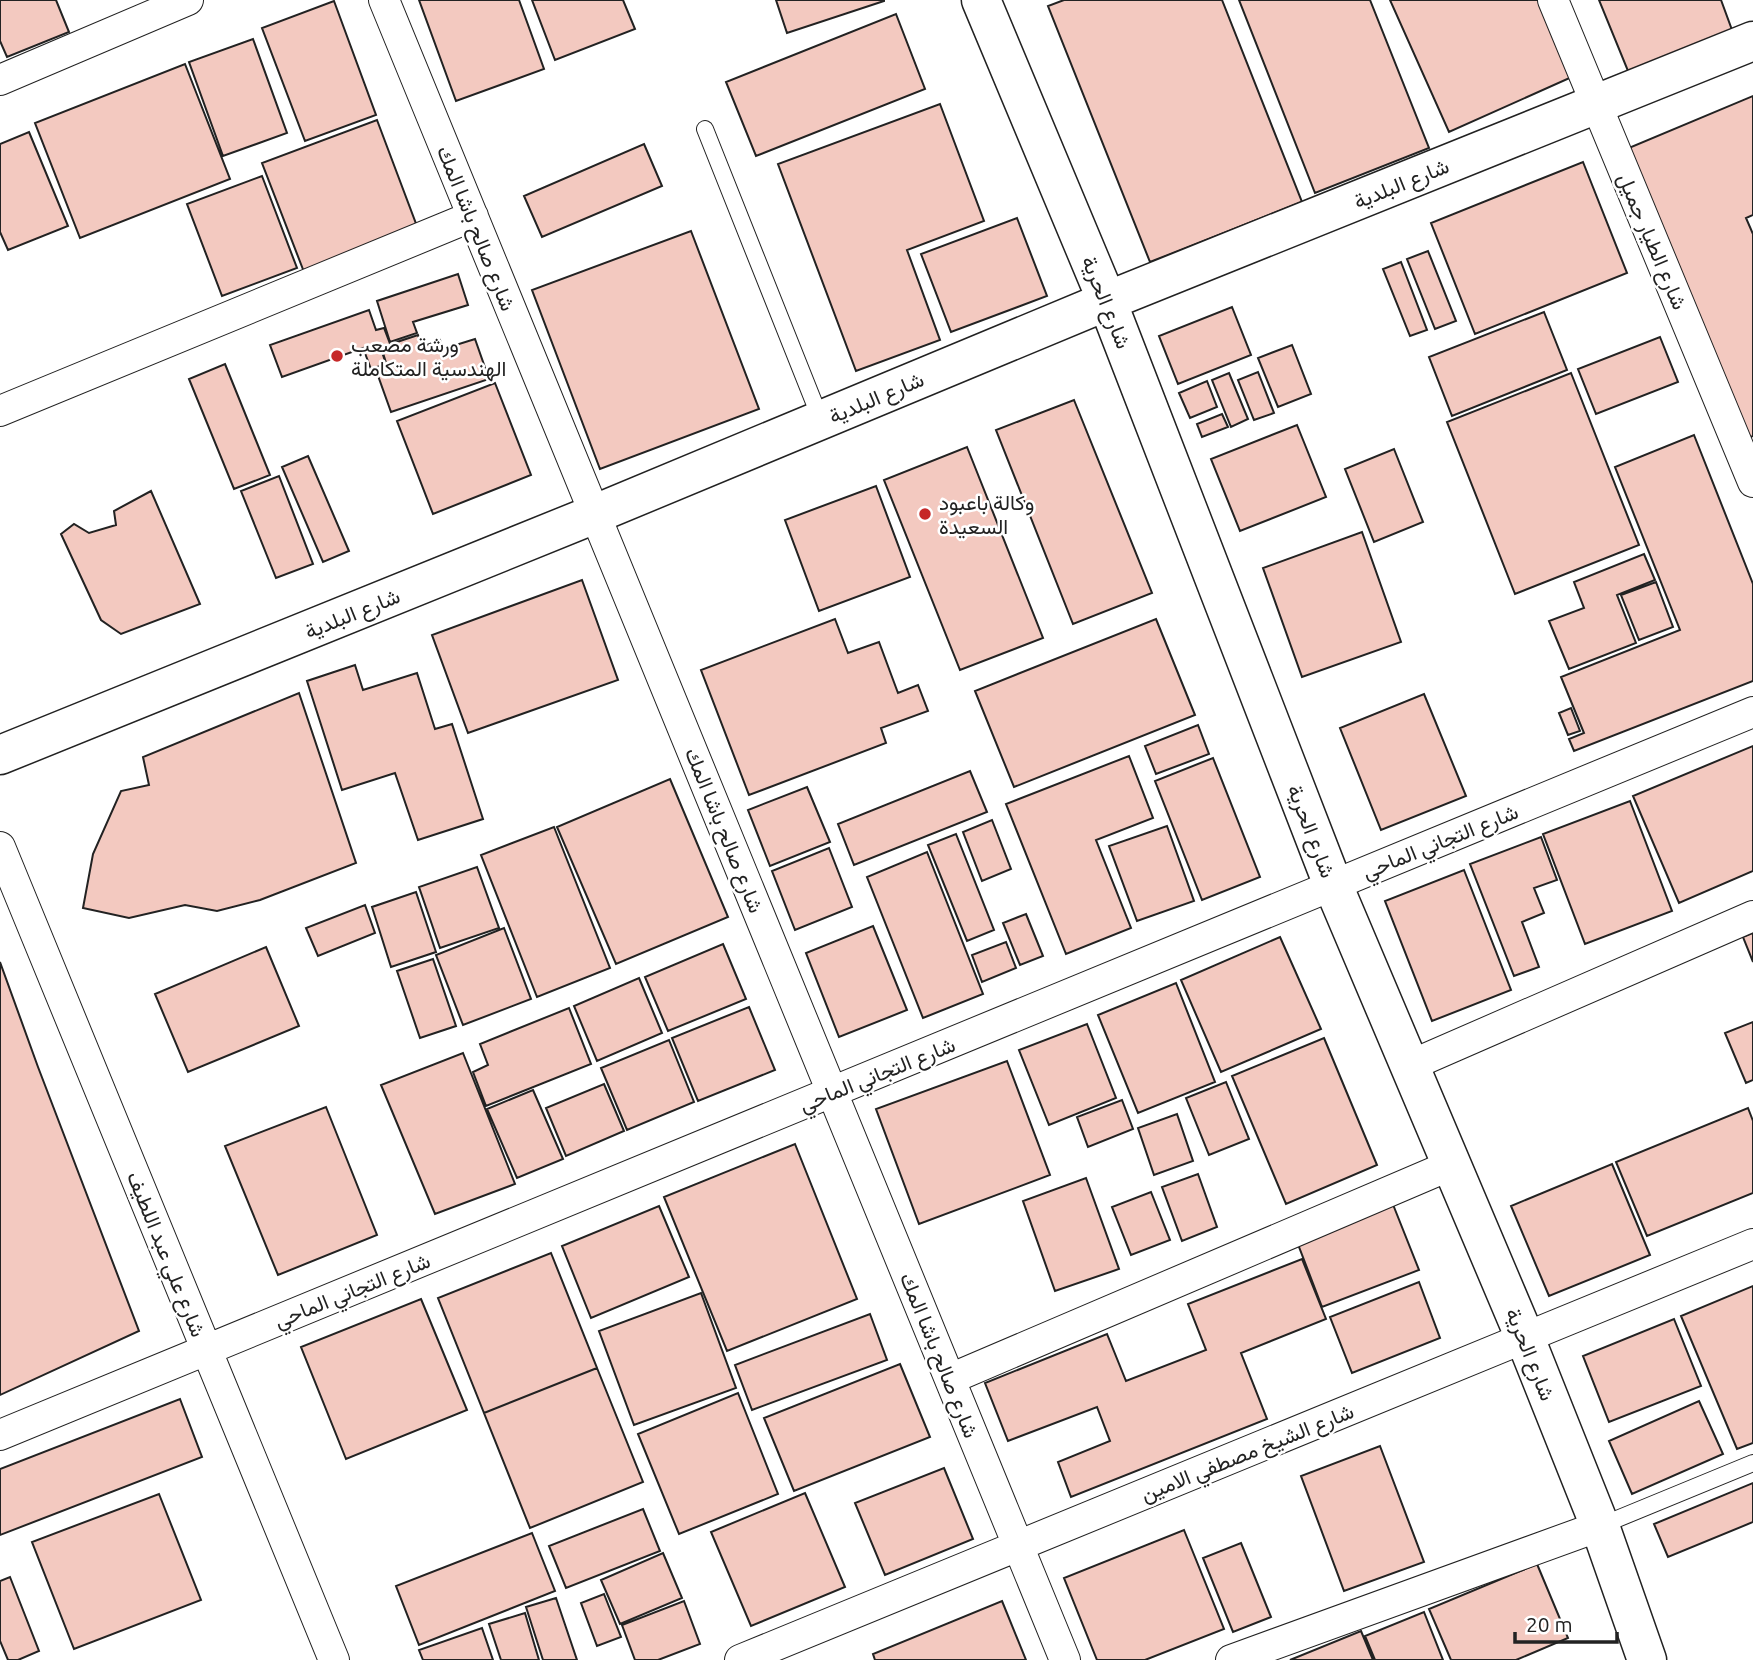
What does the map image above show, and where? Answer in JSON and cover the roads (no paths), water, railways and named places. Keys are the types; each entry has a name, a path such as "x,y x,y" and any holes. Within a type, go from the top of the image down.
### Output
{"street":[{"path":"0,80 188,0"},
{"name":"شارع صالح باشا المك","path":"384,0 1065,1660"},
{"name":"شارع الحرية","path":"981,0 1107,301 1333,885 1525,1338 1600,1526 1647,1660"},
{"name":"شارع الطيار جميل","path":"1553,0 1753,481"},
{"name":"شارع البلدية","path":"0,755 595,514 1107,301 1753,41"},
{"path":"0,411 473,216"},
{"name":"شارع التجاني الماحي","path":"0,1435 1753,712"},
{"name":"شارع علي عبد اللطيف","path":"0,847 334,1660"},
{"path":"1409,1066 1753,916"},
{"path":"950,1379 1451,1165"},
{"name":"شارع الشيخ مصطفي الامين","path":"740,1660 1753,1244"},
{"path":"1231,1660 1600,1526"}],"lane":[{"path":"705,129 821,420"},
{"path":"1600,1526 1753,1463"}],"place":[{"name":"ورشة مصعب الهندسية المتكاملة","path":"337,356"},
{"name":"وكالة باعبود السعيدة","path":"925,514"}]}
